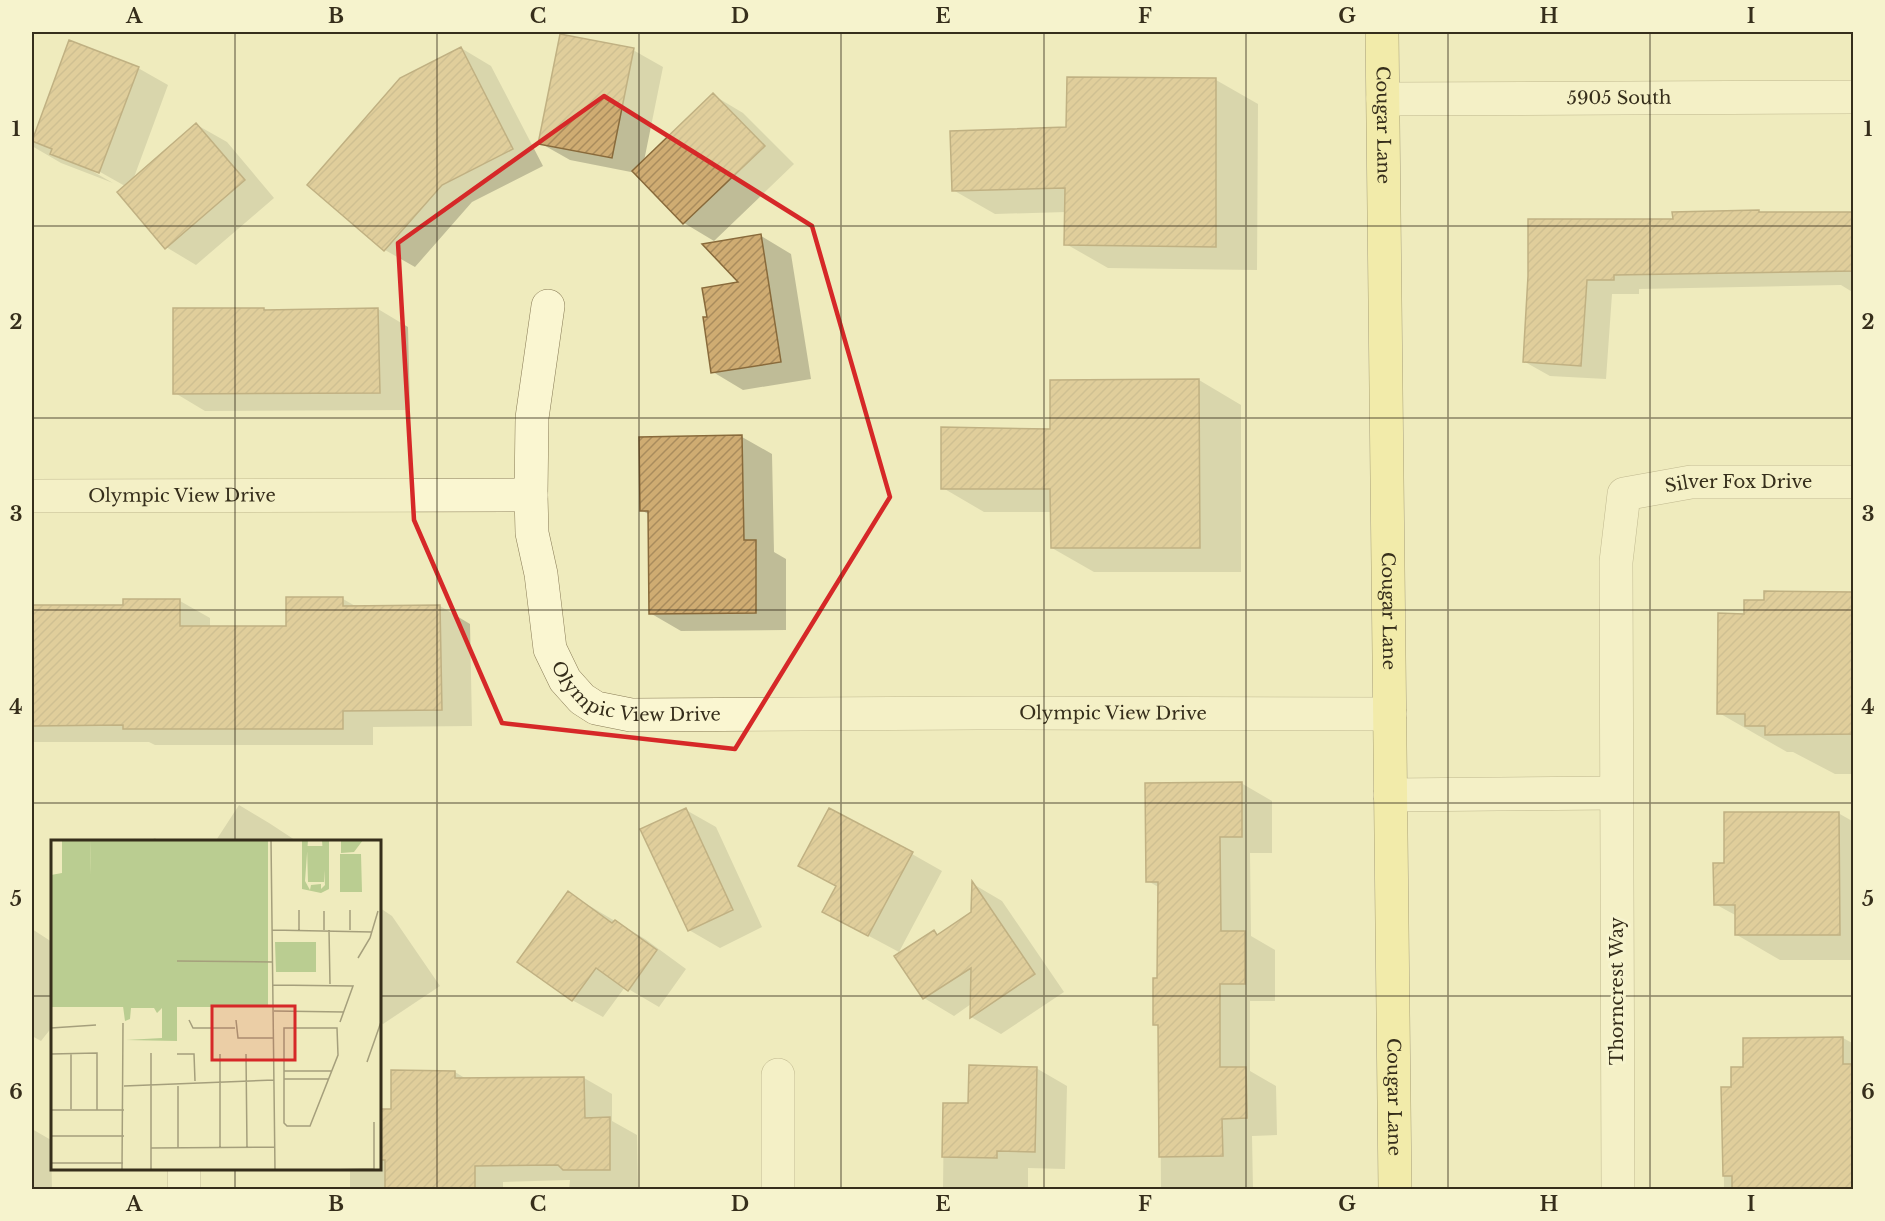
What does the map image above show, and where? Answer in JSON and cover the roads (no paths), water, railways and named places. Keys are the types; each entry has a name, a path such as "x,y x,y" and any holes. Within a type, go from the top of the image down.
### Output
{"main road":[{"name":"Cougar Lane","path":"1382,32 1395,1190"}],"street":[{"name":"5905 South","path":"1383,99 1854,97"},
{"path":"531,495 532,418 548,306"},
{"name":"Silver Fox Drive","path":"1624,494 1691,482 1854,482"},
{"name":"Thorncrest Way","path":"1618,1190 1616,562 1624,494"},
{"name":"Olympic View Drive","path":"32,496 531,495 532,533 541,574 549,649 565,680 582,699 596,708 631,715 1390,714"},
{"path":"1390,795 1616,793"},
{"path":"778,1075 778,1190"},
{"path":"184,1170 184,1190"}]}
